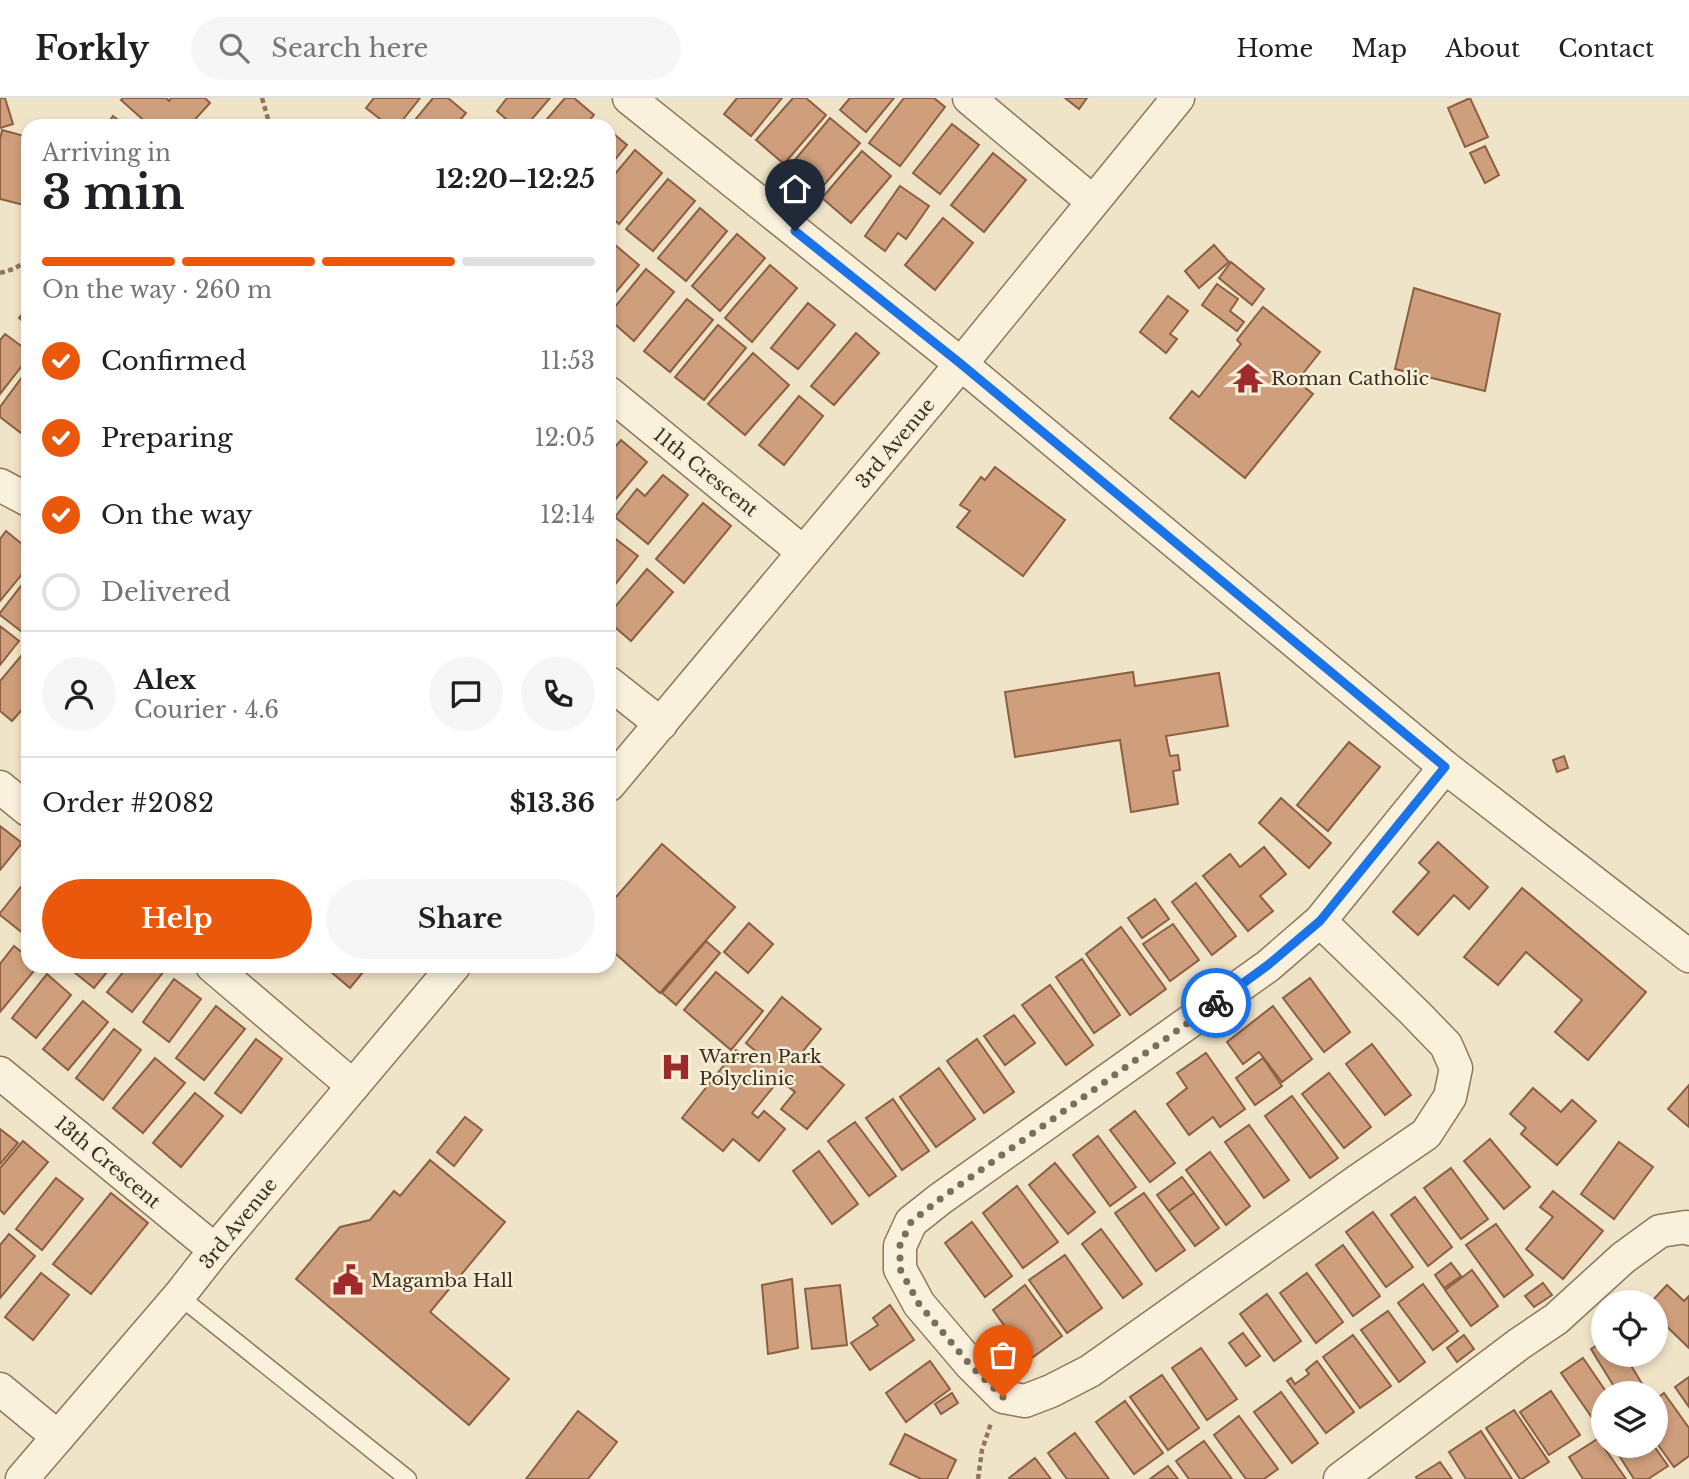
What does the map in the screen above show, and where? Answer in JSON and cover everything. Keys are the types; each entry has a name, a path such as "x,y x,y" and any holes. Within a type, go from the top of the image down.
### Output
{"street":[{"path":"629,98 961,364 1445,767 1689,956"},
{"path":"969,98 1092,201"},
{"name":"3rd Avenue","path":"616,777 961,364 1178,98"},
{"name":"11th Crescent","path":"616,399 803,552"},
{"path":"0,485 21,496"},
{"path":"616,689 661,724"},
{"path":"1320,921 1446,1045 1457,1069 1450,1097 1426,1134 1090,1371 1025,1402 1003,1397 971,1366 919,1304 900,1269 900,1245 911,1222 1268,965 1320,921 1445,767"},
{"path":"0,787 21,804"},
{"path":"220,973 352,1086"},
{"name":"3rd Avenue","path":"22,1479 179,1296 448,973"},
{"name":"13th Crescent","path":"0,1073 215,1251"},
{"path":"1340,1479 1556,1319 1623,1258 1660,1231 1686,1227 1689,1229"},
{"path":"0,1388 58,1437"}],"lane":[{"path":"179,1296 408,1479"}],"path":[{"path":"262,98 268,119"},
{"path":"0,273 21,265"},
{"path":"978,1479 982,1450 992,1418 1003,1397"}],"building":[{"path":"0,98 5,98 13,124 0,128"},
{"path":"166,98 169,101 171,98 205,98 210,103 195,119 142,119 121,100"},
{"path":"374,98 420,98 404,119 380,119 366,108"},
{"path":"433,98 448,98 466,113 461,119 416,119"},
{"path":"507,98 550,98 532,119 506,119 497,111"},
{"path":"565,98 574,98 594,115 591,119 547,119"},
{"path":"737,98 782,98 751,136 724,114"},
{"path":"793,98 806,98 826,115 784,164 756,140"},
{"path":"850,98 894,98 866,132 840,110"},
{"path":"904,98 934,98 945,107 900,166 869,143"},
{"path":"1065,98 1087,98 1079,109"},
{"path":"1470,98 1488,137 1465,147 1448,108"},
{"path":"830,118 860,143 818,192 789,167"},
{"path":"952,124 979,145 940,194 913,173"},
{"path":"2,130 21,135 21,204 0,199"},
{"path":"616,136 627,145 616,158"},
{"path":"1485,146 1499,175 1485,183 1470,153"},
{"path":"635,150 662,173 619,224 616,221 616,173"},
{"path":"862,151 891,176 851,223 822,198"},
{"path":"993,153 1026,180 984,232 951,205"},
{"path":"668,179 695,201 653,251 626,229"},
{"path":"900,186 929,206 906,239 898,233 885,251 865,236"},
{"path":"700,208 727,231 686,281 658,258"},
{"path":"943,218 973,243 935,290 905,265"},
{"path":"737,234 765,258 720,311 692,286"},
{"path":"1214,245 1229,262 1199,288 1185,271"},
{"path":"616,246 639,265 616,292"},
{"path":"1231,262 1264,289 1252,305 1219,278"},
{"path":"770,265 797,288 752,342 725,318"},
{"path":"646,269 674,292 634,341 616,325 616,305"},
{"path":"1217,284 1238,299 1230,311 1244,322 1237,331 1202,305"},
{"path":"1414,288 1500,314 1485,391 1395,369"},
{"path":"1168,296 1188,311 1170,334 1177,339 1166,353 1140,332"},
{"path":"687,299 713,320 670,372 644,351"},
{"path":"808,303 835,325 798,369 771,348"},
{"path":"1263,307 1320,352 1297,381 1313,394 1245,478 1170,418 1192,391 1199,397 1241,344 1237,340"},
{"path":"718,325 746,348 704,400 675,377"},
{"path":"856,333 879,353 834,405 811,386"},
{"path":"5,334 21,346 21,367 0,394 0,340"},
{"path":"753,353 789,385 745,435 708,404"},
{"path":"21,378 21,433 0,417 0,407"},
{"path":"799,396 823,416 784,465 759,445"},
{"path":"621,440 647,462 616,499 616,446"},
{"path":"995,467 1065,520 1023,576 957,527 970,511 960,505 981,477 985,480"},
{"path":"663,475 688,495 648,544 616,518 637,489 645,496"},
{"path":"703,503 731,526 684,583 656,559"},
{"path":"6,531 21,543 21,576 0,601 0,539"},
{"path":"616,539 638,556 616,583"},
{"path":"647,569 673,592 631,641 616,628 616,606"},
{"path":"21,586 21,631 0,613"},
{"path":"0,626 19,641 0,665"},
{"path":"21,656 21,711 12,721 0,711 0,681"},
{"path":"1133,672 1135,686 1219,673 1228,726 1166,736 1170,756 1178,755 1180,770 1173,771 1178,804 1131,812 1120,740 1015,757 1005,692"},
{"path":"1349,742 1380,767 1328,831 1297,805"},
{"path":"1564,756 1568,768 1557,772 1553,760"},
{"path":"1281,798 1331,843 1309,868 1259,823"},
{"path":"0,826 21,844 0,870"},
{"path":"1438,842 1488,887 1469,909 1454,895 1418,935 1393,912 1429,872 1419,863"},
{"path":"662,844 735,907 660,993 616,954 616,897"},
{"path":"1264,847 1286,874 1260,896 1273,911 1248,931 1203,876 1230,854 1240,867"},
{"path":"1196,883 1236,936 1212,955 1172,902"},
{"path":"21,887 21,932 0,913"},
{"path":"1522,888 1646,992 1588,1060 1555,1032 1582,1000 1526,952 1498,985 1464,957"},
{"path":"1155,899 1169,919 1142,938 1128,918"},
{"path":"749,923 773,944 748,973 724,952"},
{"path":"1173,924 1199,960 1170,981 1143,944"},
{"path":"1121,927 1166,989 1130,1015 1086,954"},
{"path":"706,941 720,953 676,1005 662,993"},
{"path":"14,946 21,952 21,973 32,973 0,1012 0,964"},
{"path":"1082,959 1120,1015 1094,1033 1056,977"},
{"path":"716,972 763,1011 731,1050 684,1010"},
{"path":"75,973 106,973 94,988"},
{"path":"122,973 163,973 132,1012 107,992"},
{"path":"332,973 362,973 350,988"},
{"path":"47,974 71,995 36,1038 12,1018"},
{"path":"1310,978 1350,1032 1324,1052 1283,998"},
{"path":"174,979 201,999 169,1042 143,1022"},
{"path":"1050,985 1093,1045 1066,1065 1022,1005"},
{"path":"782,997 821,1029 803,1051 844,1085 807,1129 781,1109 795,1092 779,1080 752,1113 758,1118 764,1111 785,1129 759,1161 733,1139 723,1151 682,1118 736,1050 752,1063 759,1054 746,1043"},
{"path":"83,1001 108,1022 68,1070 43,1049"},
{"path":"216,1006 245,1029 204,1080 176,1058"},
{"path":"1273,1006 1312,1059 1282,1082 1259,1052 1243,1064 1227,1042"},
{"path":"1014,1015 1035,1043 1005,1065 984,1036"},
{"path":"114,1029 141,1050 103,1100 76,1078"},
{"path":"256,1039 282,1059 241,1113 215,1093"},
{"path":"977,1039 1014,1092 984,1113 947,1061"},
{"path":"1372,1044 1411,1095 1385,1115 1346,1064"},
{"path":"1206,1053 1245,1109 1220,1127 1213,1117 1189,1135 1167,1104 1187,1088 1177,1073"},
{"path":"155,1058 185,1083 143,1133 113,1108"},
{"path":"1263,1058 1282,1086 1255,1105 1236,1078"},
{"path":"939,1068 975,1119 936,1147 900,1097"},
{"path":"1329,1073 1371,1127 1344,1148 1302,1094"},
{"path":"1689,1085 1689,1127 1668,1109"},
{"path":"1533,1088 1561,1112 1572,1100 1596,1121 1557,1165 1521,1134 1526,1128 1510,1114"},
{"path":"195,1093 223,1116 181,1167 153,1143"},
{"path":"1292,1096 1338,1158 1310,1178 1265,1116"},
{"path":"893,1099 929,1151 902,1170 866,1118"},
{"path":"1135,1111 1175,1163 1150,1182 1110,1130"},
{"path":"465,1117 482,1130 454,1166 437,1152"},
{"path":"855,1122 896,1176 869,1196 828,1141"},
{"path":"1249,1125 1289,1180 1264,1198 1225,1142"},
{"path":"0,1129 18,1143 0,1164"},
{"path":"1098,1136 1136,1187 1110,1206 1073,1155"},
{"path":"1490,1139 1530,1187 1504,1209 1464,1161"},
{"path":"23,1141 48,1162 4,1214 0,1210 0,1168"},
{"path":"1619,1142 1653,1167 1614,1219 1581,1194"},
{"path":"819,1151 858,1204 832,1224 793,1171"},
{"path":"1210,1152 1250,1206 1226,1225 1186,1170"},
{"path":"430,1160 505,1222 430,1312 509,1379 469,1425 296,1279 340,1227 370,1220 394,1191 400,1196"},
{"path":"1055,1163 1095,1212 1068,1234 1029,1185"},
{"path":"1451,1168 1488,1219 1461,1239 1424,1188"},
{"path":"1182,1177 1194,1193 1169,1211 1157,1195"},
{"path":"56,1178 83,1199 42,1250 16,1229"},
{"path":"1017,1186 1058,1242 1023,1268 983,1213"},
{"path":"1553,1191 1603,1231 1563,1279 1526,1249 1553,1217 1540,1207"},
{"path":"111,1193 148,1223 91,1294 53,1264"},
{"path":"1144,1193 1185,1250 1156,1271 1115,1213"},
{"path":"1194,1193 1219,1228 1195,1246 1169,1211"},
{"path":"1415,1197 1452,1247 1428,1266 1391,1215"},
{"path":"1373,1212 1413,1267 1386,1287 1346,1232"},
{"path":"972,1222 1012,1276 985,1297 945,1243"},
{"path":"1496,1224 1533,1275 1504,1297 1466,1245"},
{"path":"1101,1229 1142,1284 1123,1298 1082,1244"},
{"path":"9,1234 35,1256 0,1298 0,1245"},
{"path":"1343,1245 1380,1296 1353,1316 1316,1265"},
{"path":"1065,1255 1102,1308 1067,1333 1029,1280"},
{"path":"1451,1263 1461,1276 1444,1288 1435,1275"},
{"path":"1472,1270 1498,1306 1471,1326 1445,1290"},
{"path":"41,1273 69,1295 33,1340 5,1317"},
{"path":"1307,1273 1343,1322 1316,1343 1280,1293"},
{"path":"792,1279 798,1348 768,1354 762,1285"},
{"path":"1543,1283 1552,1295 1534,1307 1525,1296"},
{"path":"1423,1284 1458,1331 1433,1350 1398,1303"},
{"path":"840,1285 847,1345 812,1349 805,1289"},
{"path":"1025,1285 1062,1336 1029,1360 993,1310"},
{"path":"1667,1285 1684,1301 1689,1296 1689,1348 1668,1328 1668,1290 1662,1290"},
{"path":"1267,1294 1301,1341 1274,1361 1240,1314"},
{"path":"890,1305 914,1340 870,1370 851,1343 878,1325 873,1318"},
{"path":"1388,1311 1425,1362 1399,1382 1361,1330"},
{"path":"1243,1333 1260,1356 1246,1366 1229,1343"},
{"path":"1353,1335 1391,1386 1360,1408 1323,1357"},
{"path":"1464,1335 1474,1349 1457,1362 1447,1348"},
{"path":"1201,1348 1237,1399 1207,1420 1172,1368"},
{"path":"1583,1358 1599,1381 1591,1381 1591,1416 1561,1373"},
{"path":"930,1361 950,1389 906,1422 886,1393"},
{"path":"1317,1361 1354,1412 1326,1433 1287,1381 1291,1378 1295,1384 1309,1374 1306,1370"},
{"path":"1602,1367 1632,1367 1640,1381 1611,1381"},
{"path":"1162,1375 1199,1428 1168,1450 1130,1397"},
{"path":"1689,1377 1689,1407 1675,1387"},
{"path":"1551,1391 1580,1435 1549,1455 1520,1412"},
{"path":"1281,1392 1318,1443 1292,1463 1254,1412"},
{"path":"952,1393 958,1403 941,1414 935,1404"},
{"path":"1668,1399 1689,1428 1689,1456 1674,1467 1668,1458"},
{"path":"1125,1401 1163,1453 1134,1474 1096,1422"},
{"path":"1514,1410 1549,1462 1522,1479 1486,1428"},
{"path":"578,1411 617,1442 588,1479 526,1479"},
{"path":"1239,1416 1278,1469 1264,1479 1246,1479 1214,1435"},
{"path":"1481,1431 1512,1479 1466,1479 1449,1452"},
{"path":"1075,1433 1109,1479 1067,1479 1048,1453"},
{"path":"905,1434 956,1460 947,1479 921,1479 890,1464"},
{"path":"1204,1441 1232,1479 1189,1479 1176,1461"},
{"path":"1591,1443 1591,1458 1611,1458 1626,1479 1583,1479 1569,1457"},
{"path":"1035,1458 1051,1479 1009,1478"},
{"path":"1621,1458 1662,1458 1668,1466 1648,1479 1634,1479"},
{"path":"1440,1462 1452,1479 1417,1479 1416,1477"},
{"path":"1168,1466 1178,1479 1150,1479"}],"way so far":[{"path":"1003,1397 971,1366 919,1304 900,1269 900,1245 911,1222 1216,1003"}],"place":[{"name":"Roman Catholic","path":"1248,378"},
{"name":"Warren Park Polyclinic","path":"676,1067"},
{"name":"Magamba Hall","path":"348,1280"}],"route":[{"path":"795,231 961,364 1445,767 1320,921 1301,939 1216,1003"}]}
